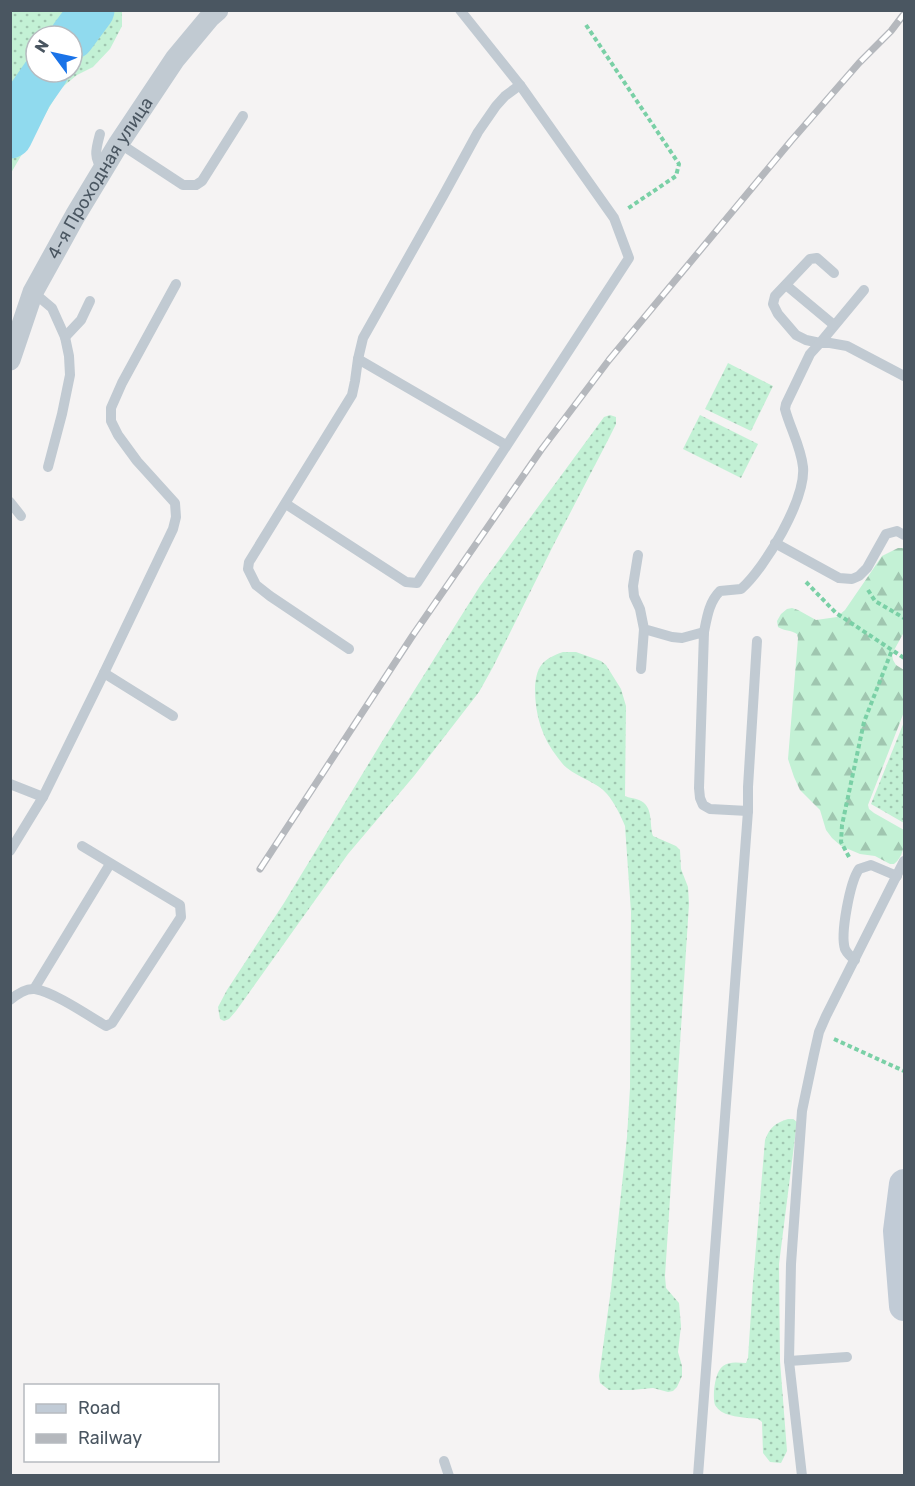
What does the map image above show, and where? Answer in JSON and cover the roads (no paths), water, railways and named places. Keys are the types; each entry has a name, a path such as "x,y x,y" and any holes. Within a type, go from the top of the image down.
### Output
{"main road":[{"path":"904,1184 898,1231 904,1306"}],"street":[{"name":"4-я Проходная улица","path":"10,360 33,292 75,216 119,143 175,59 212,13"}],"lane":[{"path":"286,504 406,582 417,583 629,258 614,218 520,85 460,10"},
{"path":"349,649 256,585 248,568 249,562 352,395 363,338 478,132 505,96 520,85"},
{"path":"119,143 183,186 196,185 202,181 243,116"},
{"path":"100,134 95,152 97,162 103,171"},
{"path":"834,273 817,258 810,259 775,296 773,304 778,314 796,334 806,340 847,346 904,376"},
{"path":"10,851 43,796 173,529 176,517 175,503 137,461 118,435 111,421 111,408 122,383 176,284"},
{"path":"786,285 834,325"},
{"path":"748,811 711,809 703,805 700,798 704,632 714,597 720,591 741,589 749,582 767,558 795,505 803,481 803,467 786,413 786,404 810,354 864,290"},
{"path":"33,292 52,308 65,338 69,356 70,375 48,467"},
{"path":"65,338 81,320 90,301"},
{"path":"358,359 507,445"},
{"path":"10,502 21,516"},
{"path":"775,543 839,578 852,579 867,568 886,534 897,531 904,535"},
{"path":"638,555 633,586 644,629 641,669"},
{"path":"644,629 682,638 704,632"},
{"path":"698,1476 748,811 757,641"},
{"path":"104,673 173,716"},
{"path":"10,784 43,796"},
{"path":"10,1000 18,993 34,989 53,995 106,1026 112,1023 181,917 180,905 82,846"},
{"path":"802,1476 789,1362 791,1264 802,1111 819,1032 904,861"},
{"path":"34,989 110,864"},
{"path":"855,960 848,954 844,939 850,891 859,869 872,865 897,876"},
{"path":"789,1362 848,1358"},
{"path":"444,1461 449,1476"}],"waterway":[{"path":"82,24 92,10"},
{"path":"10,136 38,84"}],"railway":[{"path":"260,869 413,635 541,450 609,360 791,141 904,14"}]}
